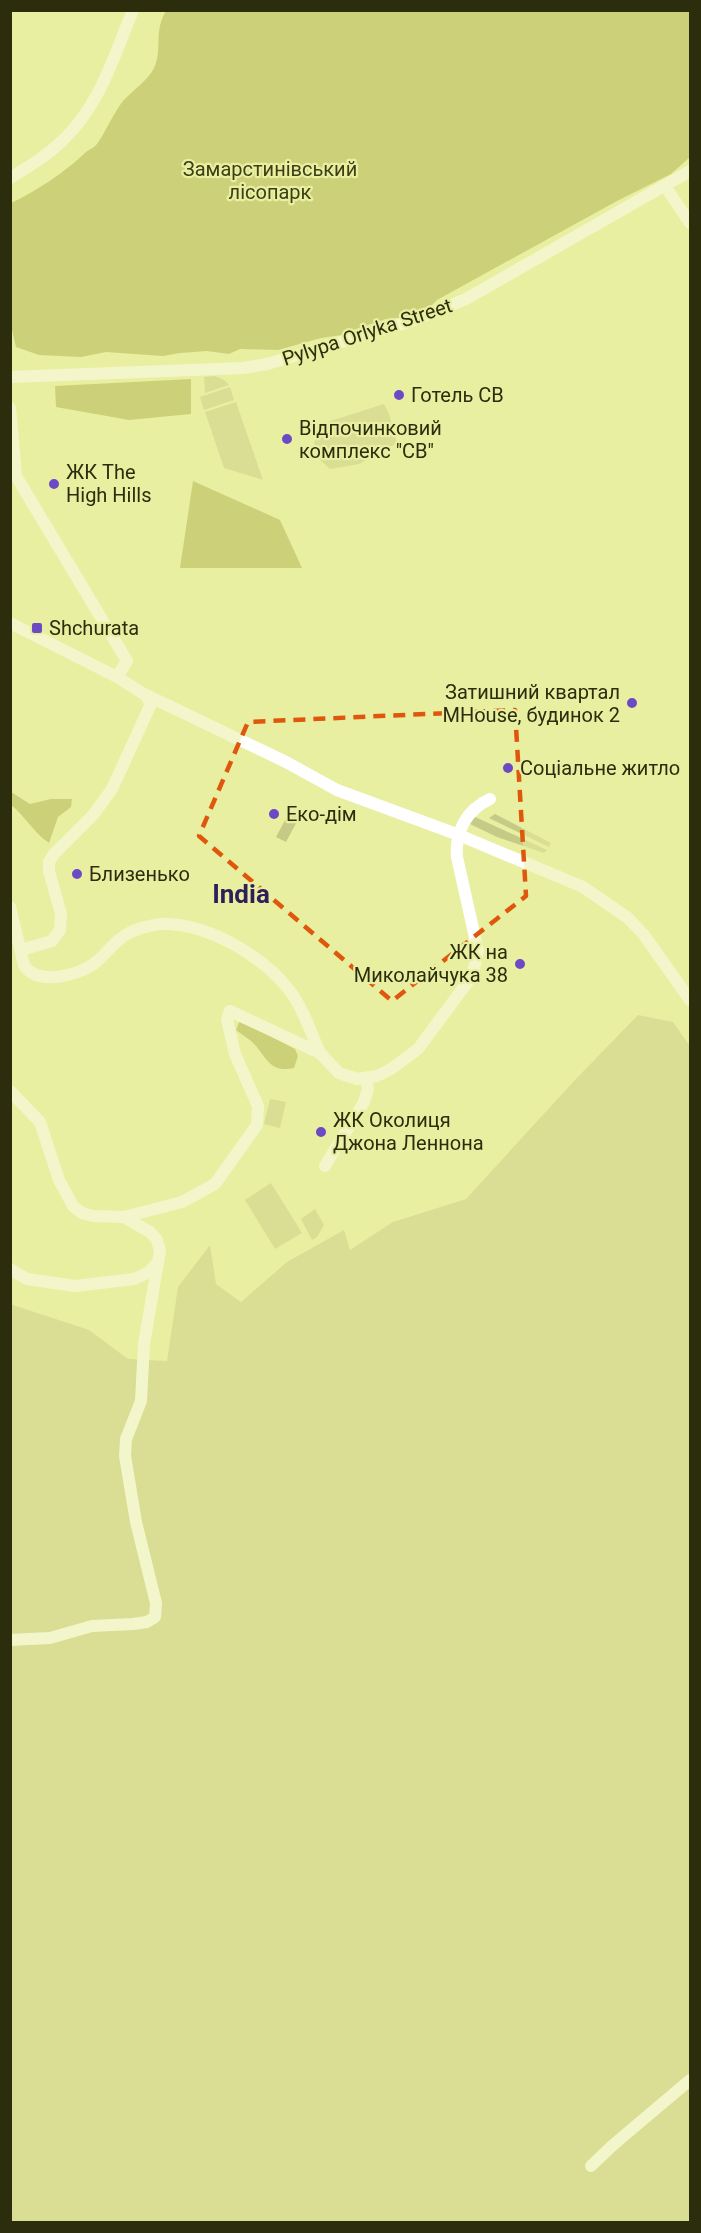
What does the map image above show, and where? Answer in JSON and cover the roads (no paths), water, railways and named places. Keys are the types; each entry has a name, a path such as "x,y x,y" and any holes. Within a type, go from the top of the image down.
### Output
{"street":[{"path":"10,178 62,142 87,112 103,84 133,10"},
{"name":"Pylypa Orlyka Street","path":"10,378 243,368 289,358 412,321 466,299 690,171"},
{"path":"665,186 690,223"},
{"path":"10,408 16,476 127,661 117,677"},
{"path":"10,623 117,677 144,694 286,762 337,790 459,835 583,887 628,918 644,935 690,1000"},
{"path":"21,950 52,941 60,930 61,914 49,871 49,862 54,854 93,815 112,789 150,706 144,694"},
{"path":"10,908 24,965 35,976 62,975 90,966 122,936 167,924 197,929 228,942 260,959 291,992 320,1053 339,1073 357,1079 377,1076 391,1069 418,1049 472,976 478,951 457,857 456,842 471,813 490,800"},
{"path":"10,1091 40,1122 59,1180 74,1206 82,1213 93,1216 124,1217 182,1202 215,1184 257,1125 258,1106 236,1054 227,1019 230,1011 320,1053"},
{"path":"325,1166 364,1102 368,1089 366,1078"},
{"path":"10,1640 50,1638 92,1626 147,1622 155,1617 156,1603 136,1522 125,1456 126,1439 141,1401 144,1344 160,1251 157,1240 150,1232 124,1217"},
{"path":"10,1269 27,1278 75,1286 134,1279 149,1272 158,1262"},
{"path":"591,2166 690,2080"}],"place":[{"name":"Готель СВ","path":"399,395"},
{"name":"Відпочинковий комплекс \"СВ\"","path":"287,439"},
{"name":"ЖК The High Hills","path":"54,484"},
{"name":"Shchurata","path":"37,628"},
{"name":"Затишний квартал MHouse, будинок 2","path":"632,703"},
{"name":"Соціальне житло","path":"508,768"},
{"name":"Еко-дім","path":"274,814"},
{"name":"Близенько","path":"77,874"},
{"name":"ЖК на Миколайчука 38","path":"520,964"},
{"name":"ЖК Околиця Джона Леннона","path":"321,1132"}],"district":[{"name":"India","path":"241,894"}],"park label":[{"name":"Замарстинівський лісопарк","path":"270,180"}]}
